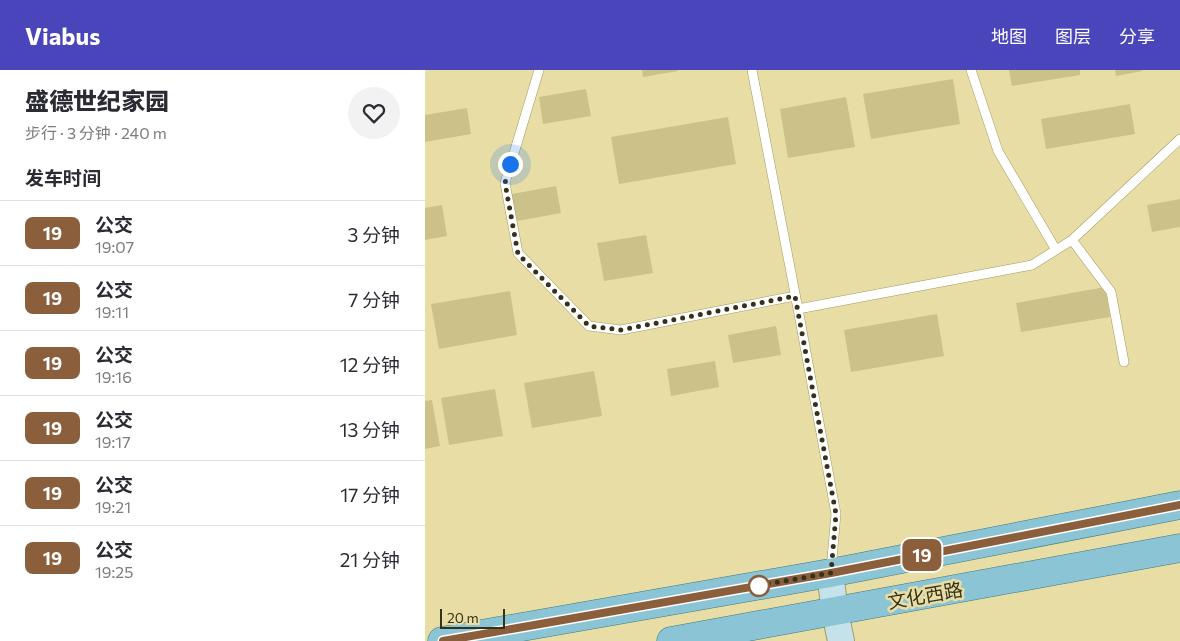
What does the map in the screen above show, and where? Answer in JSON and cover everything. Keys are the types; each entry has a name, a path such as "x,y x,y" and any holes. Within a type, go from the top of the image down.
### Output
{"main road":[{"name":"文化西路","path":"443,641 831,573 1180,505"},
{"name":"文化西路","path":"671,641 1180,548"}],"street":[{"path":"831,573 835,612 841,641"}],"lane":[{"path":"539,70 505,183 518,254 589,326 621,330 795,296"},
{"path":"752,70 836,514 831,573"},
{"path":"971,70 998,151 1057,250"},
{"path":"798,309 1032,265 1072,240 1180,139"},
{"path":"1072,240 1111,292 1124,362"}],"building":[{"path":"642,70 677,70 678,71 643,77"},
{"path":"1009,70 1080,70 1080,75 1012,86"},
{"path":"1115,70 1142,70 1143,71 1116,76"},
{"path":"953,79 960,124 871,139 863,94"},
{"path":"586,89 591,116 543,124 539,97"},
{"path":"846,97 855,147 788,158 780,109"},
{"path":"1130,104 1135,134 1046,149 1041,119"},
{"path":"467,108 471,134 425,142 425,115"},
{"path":"728,117 736,164 619,184 611,137"},
{"path":"556,186 561,213 517,221 512,194"},
{"path":"1180,199 1180,227 1152,232 1147,205"},
{"path":"442,205 447,236 425,240 425,208"},
{"path":"646,235 653,273 604,281 597,243"},
{"path":"1105,287 1110,317 1021,332 1016,303"},
{"path":"510,291 517,335 439,349 431,304"},
{"path":"937,314 944,356 851,372 844,330"},
{"path":"776,326 781,355 733,363 728,335"},
{"path":"715,361 719,387 671,396 667,369"},
{"path":"594,371 602,416 532,428 524,383"},
{"path":"495,389 503,436 449,445 441,398"},
{"path":"432,400 440,446 425,449 425,401"}],"bus line":[{"name":"19","path":"443,641 831,573 1180,505"}],"route":[{"path":"510,164 505,183 518,254 589,326 621,330 795,296 836,514 831,573 755,586 759,586"}]}
